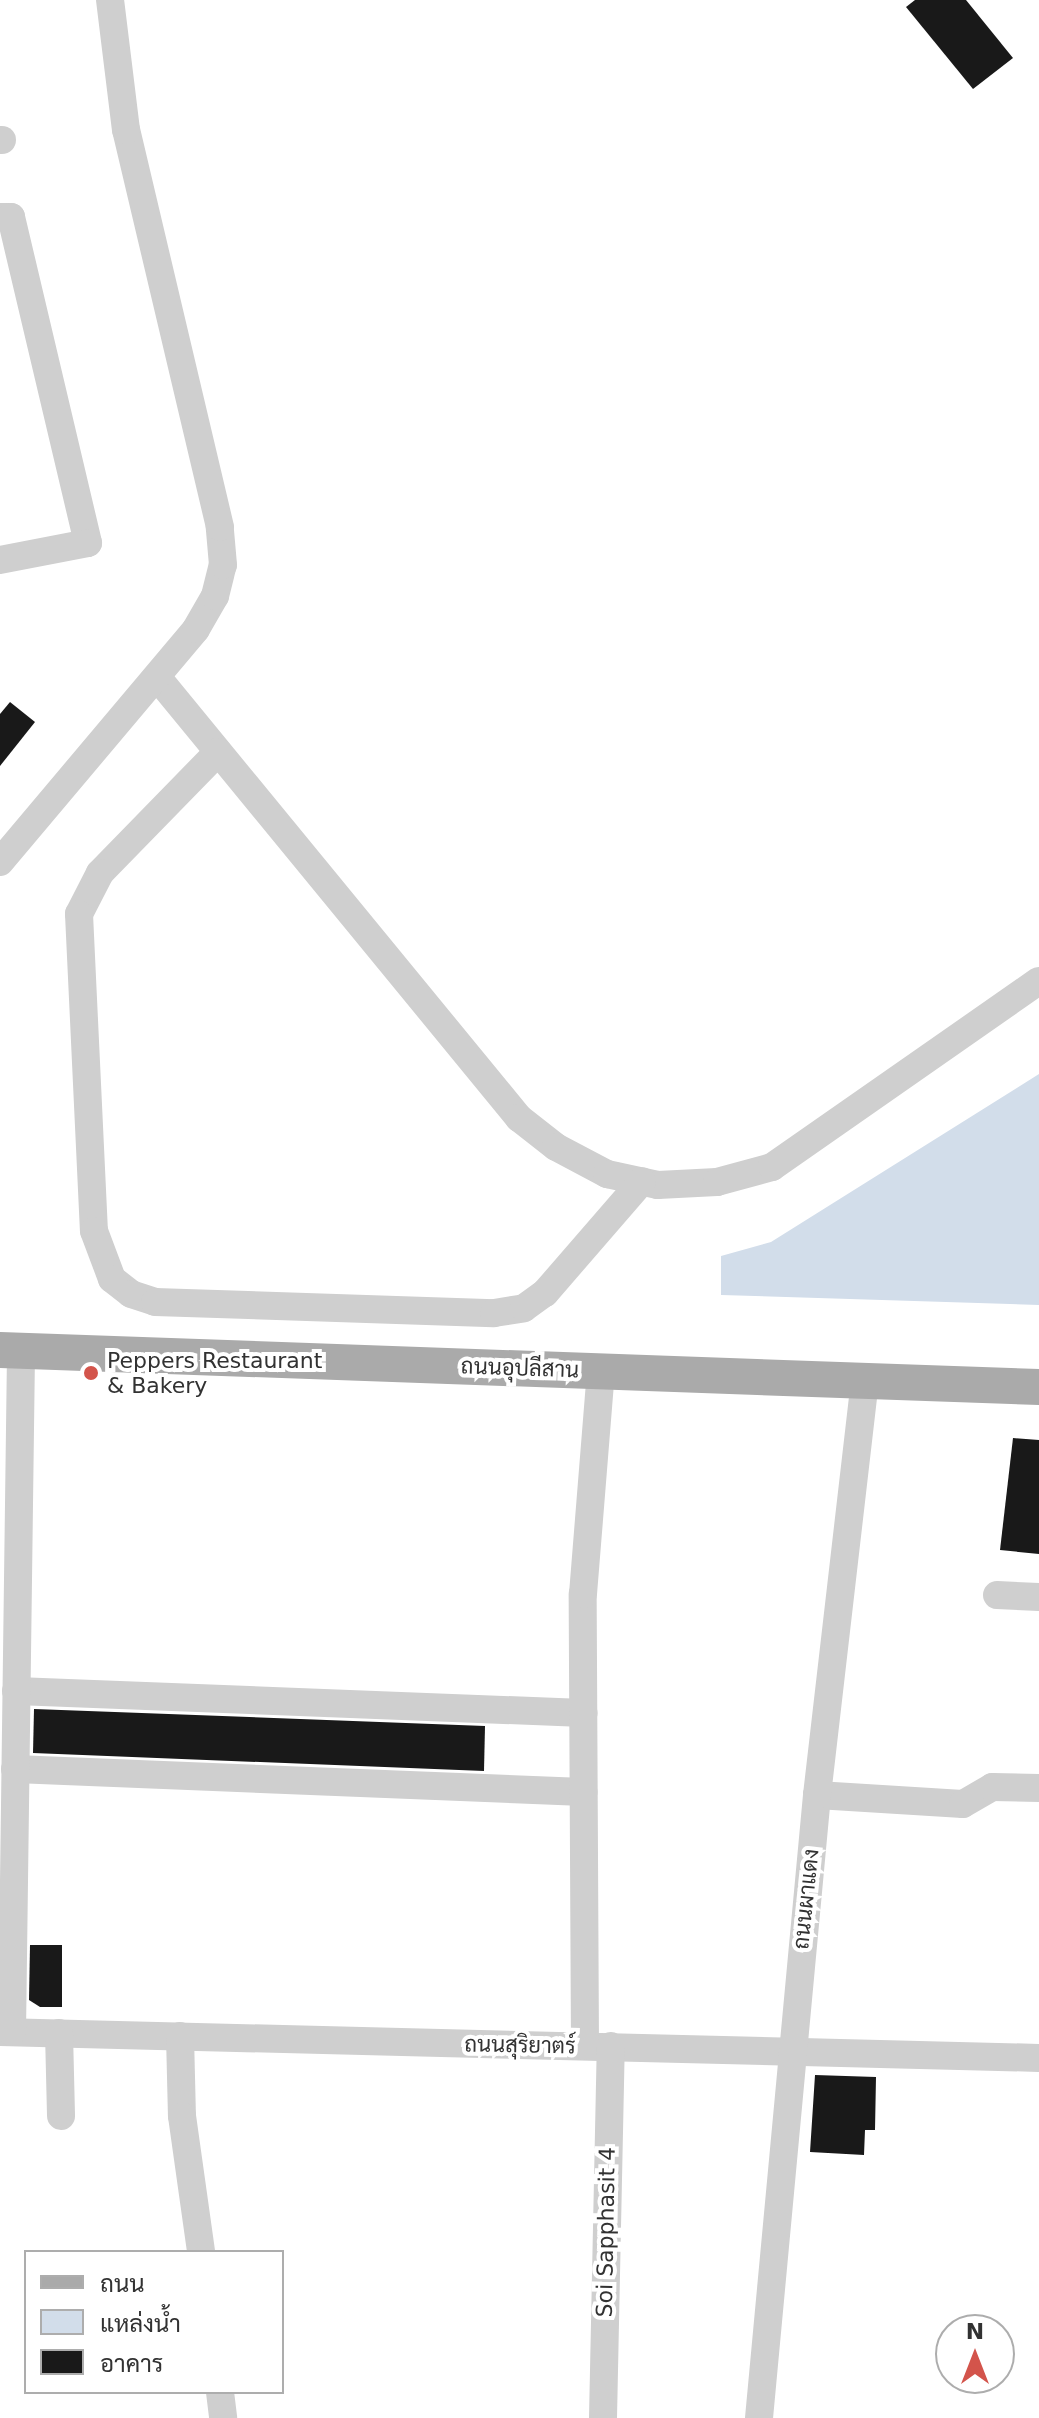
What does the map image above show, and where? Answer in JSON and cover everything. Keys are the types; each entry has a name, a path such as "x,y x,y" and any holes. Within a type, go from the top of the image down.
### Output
{"main road":[{"name":"ถนนอุปลีสาน","path":"11,1350 1039,1387"}],"street":[{"path":"0,862 157,677 215,596 222,552 126,130 110,0"},
{"path":"0,217 11,217 88,543 0,560"},
{"path":"157,677 519,1118 556,1147 607,1174 642,1181 717,1182 772,1167 1039,981"},
{"path":"218,752 100,873 79,914 94,1231 112,1279 131,1294 155,1302 494,1313 524,1308 545,1293 642,1181"},
{"path":"6,2032 16,1691 11,1350"},
{"name":"Soi Sapphasit 4","path":"601,1370 583,1594 584,1792 598,2046 603,2418"},
{"name":"ถนนผาแดง","path":"759,2418 817,1795 865,1380"},
{"path":"997,1595 1039,1597"},
{"path":"16,1691 584,1713"},
{"path":"15,1769 584,1792"},
{"path":"817,1795 963,1804 992,1787 1039,1788"},
{"name":"ถนนสุริยาตร์","path":"6,2032 792,2049 1039,2058"},
{"path":"59,2033 61,2116"},
{"path":"180,2036 182,2116 201,2250"},
{"path":"220,2394 223,2418"}],"water":[{"path":"1039,1074 1039,1305 721,1295 721,1256 771,1242"}],"building":[{"path":"915,0 966,0 1013,58 973,89 906,7"},
{"path":"10,702 35,722 0,766 0,714"},
{"path":"1013,1438 1039,1440 1039,1554 1000,1550"},
{"path":"34,1709 485,1726 484,1771 33,1753"},
{"path":"30,1945 62,1945 62,2007 40,2007 29,2000"},
{"path":"815,2075 876,2077 875,2130 865,2130 864,2155 810,2152"}],"place":[{"name":"Peppers Restaurant & Bakery","path":"91,1373"}]}
